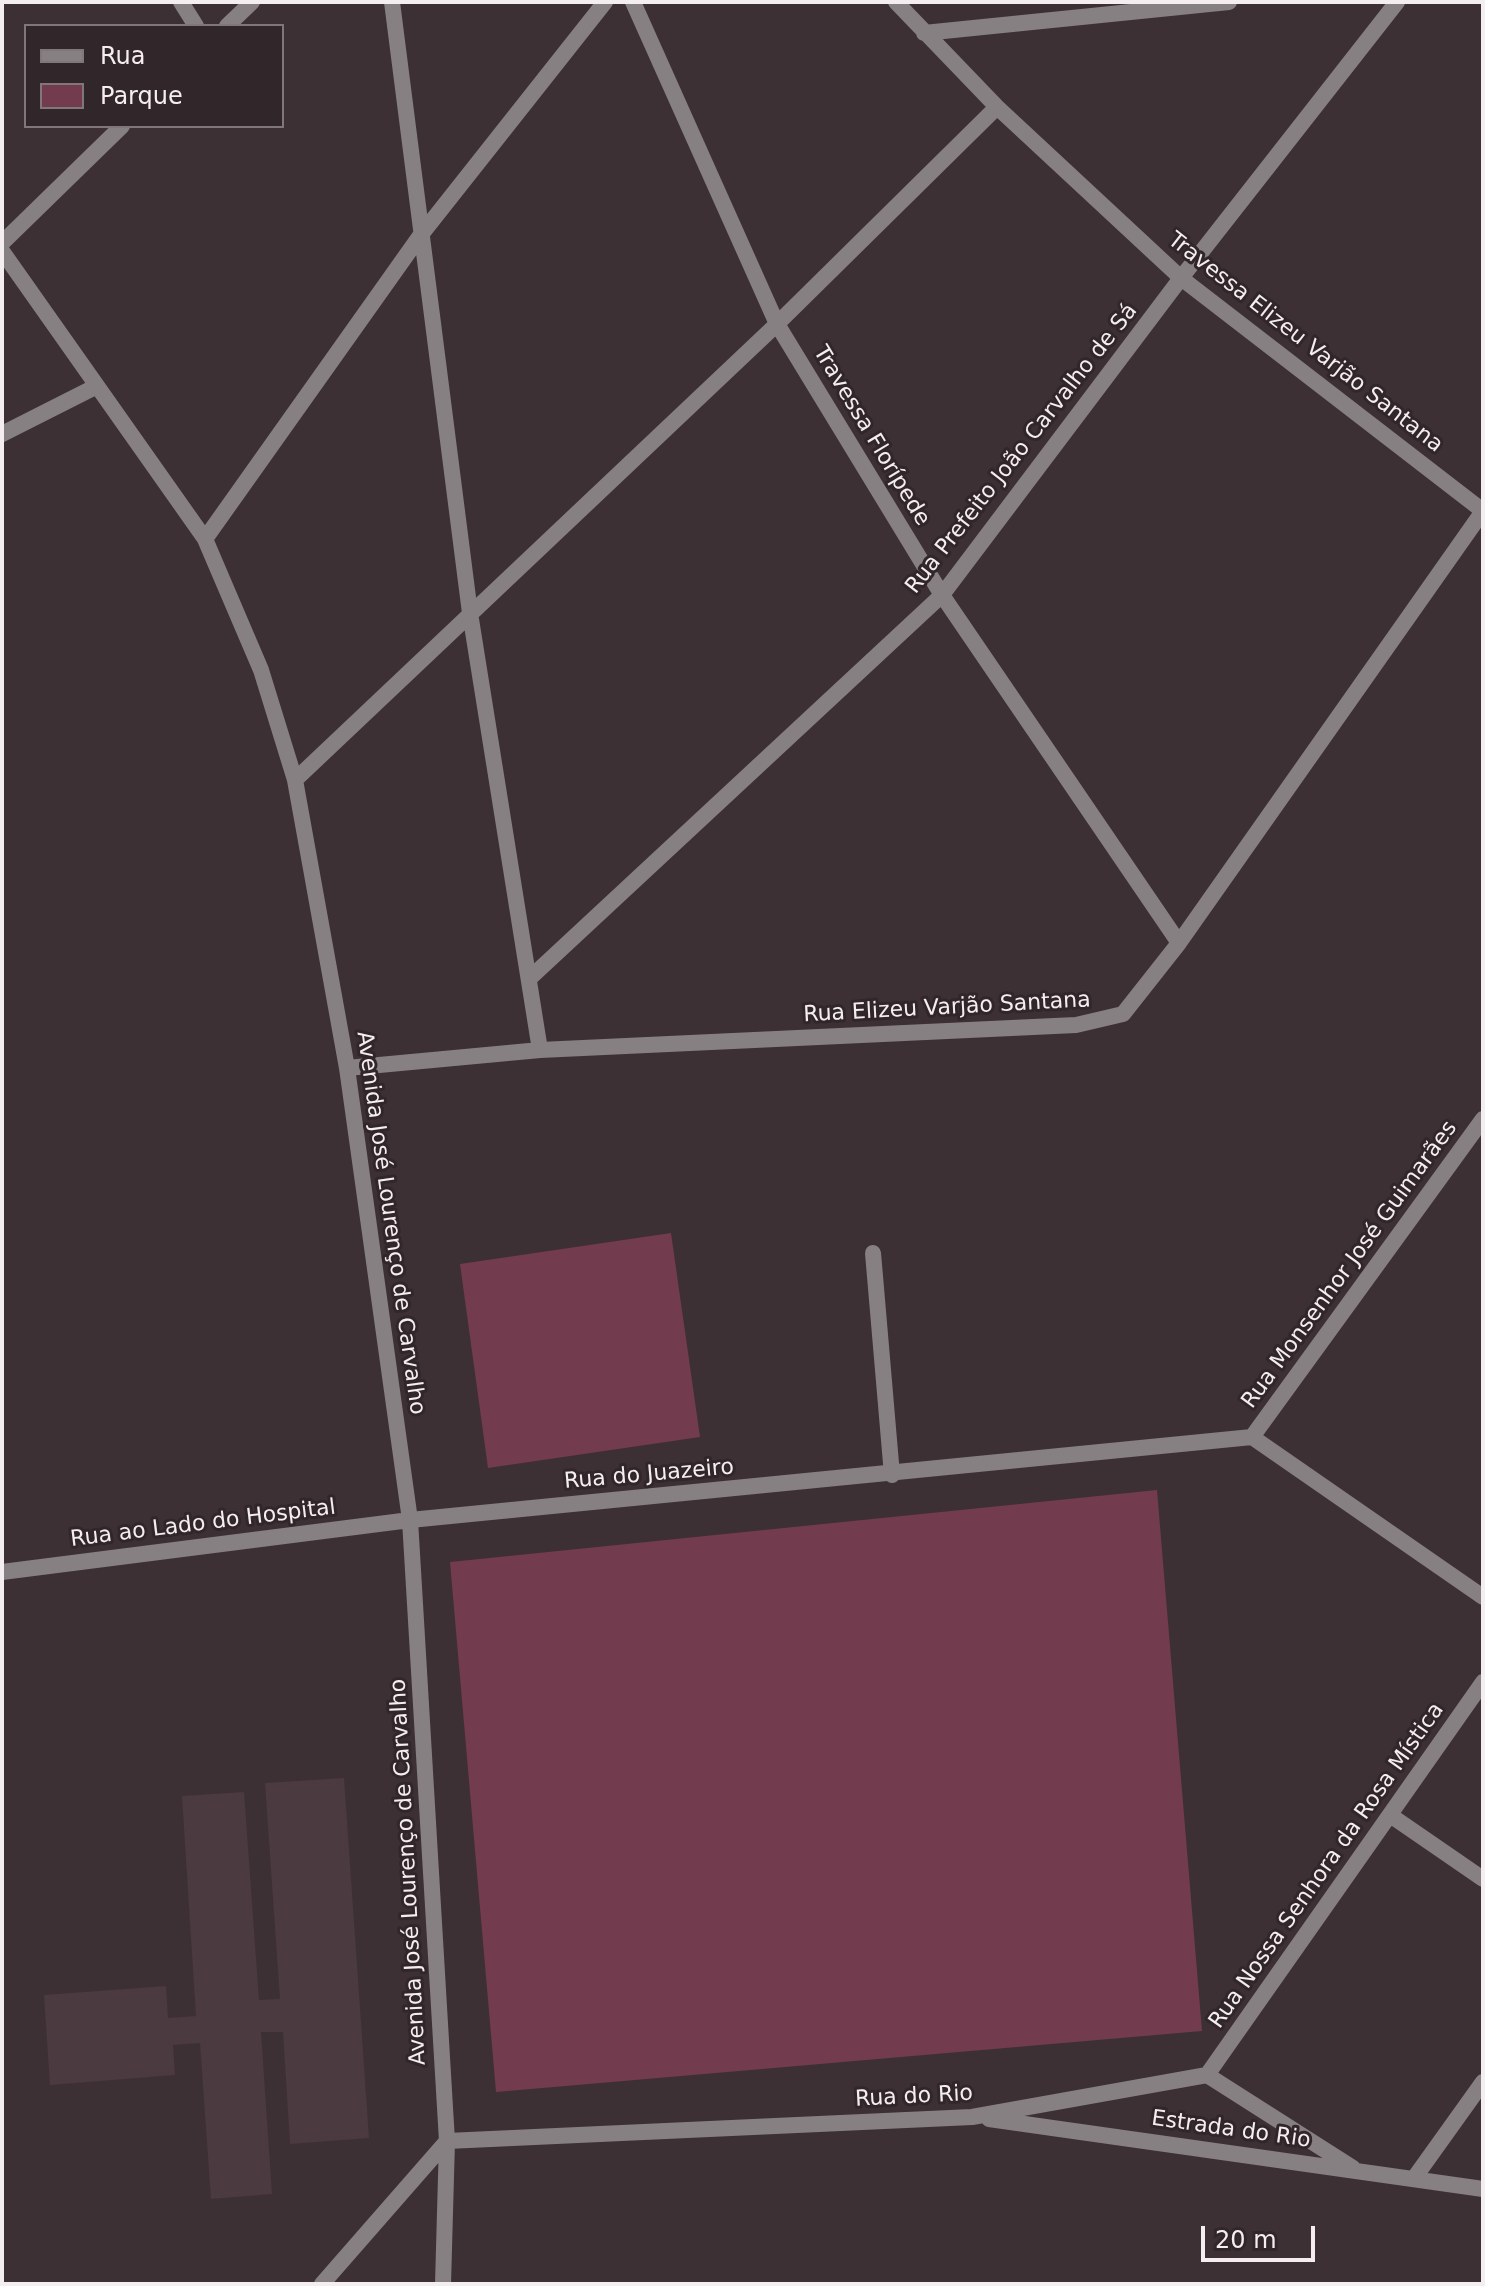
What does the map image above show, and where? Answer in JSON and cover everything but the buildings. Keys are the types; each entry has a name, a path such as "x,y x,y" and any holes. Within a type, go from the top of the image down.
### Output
{"street":[{"path":"181,2 195,24"},
{"path":"229,24 252,2"},
{"path":"392,2 470,613 540,1050"},
{"path":"205,539 420,236 605,2"},
{"name":"Travessa Florípede","path":"633,2 777,324 942,595 1179,943"},
{"name":"Travessa Elizeu Varjão Santana","path":"896,2 997,107 1181,278 1483,511"},
{"path":"924,33 1229,2"},
{"name":"Rua Prefeito João Carvalho de Sá","path":"530,978 942,595 1181,278 1397,2"},
{"path":"295,780 777,324 997,107"},
{"path":"2,243 120,128"},
{"name":"Avenida José Lourenço de Carvalho","path":"2,251 205,539 261,670 295,780 347,1068 410,1520 447,2141 443,2284"},
{"path":"2,434 97,386"},
{"name":"Rua Elizeu Varjão Santana","path":"347,1068 540,1050 1106,1021 1123,1014 1179,943 1483,511"},
{"name":"Rua Monsenhor José Guimarães","path":"1252,1437 1483,1119"},
{"path":"873,1253 892,1475"},
{"path":"1252,1437 1483,1597"},
{"name":"Rua do Juazeiro","path":"410,1520 892,1475 1252,1437"},
{"name":"Rua ao Lado do Hospital","path":"2,1572 410,1520"},
{"name":"Rua Nossa Senhora da Rosa Mística","path":"1207,2075 1483,1682"},
{"path":"1390,1815 1483,1879"},
{"path":"1207,2075 1353,2168"},
{"name":"Rua do Rio","path":"447,2141 972,2117 1207,2075"},
{"path":"1415,2177 1483,2082"},
{"name":"Estrada do Rio","path":"972,2117 1353,2168 1483,2189"},
{"path":"322,2284 447,2141"}],"shaded area":[{"path":"344,1778 369,2138 290,2144 283,2032 261,2032 272,2194 211,2199 200,2043 173,2045 175,2075 50,2085 44,1995 166,1986 168,2018 196,2016 182,1796 244,1792 259,2000 280,1999 265,1783"}],"green space":[{"path":"671,1233 700,1437 488,1468 460,1264"},
{"path":"1157,1490 1202,2031 496,2092 450,1562"}]}
